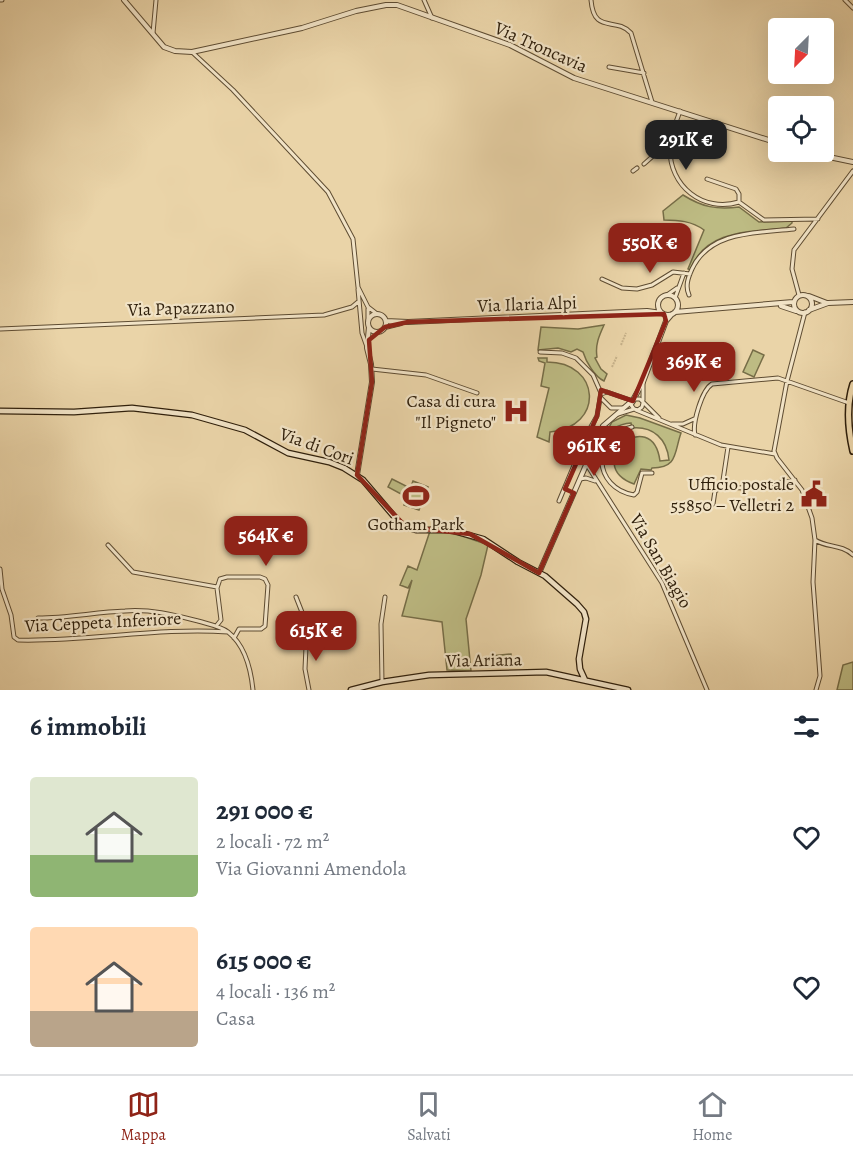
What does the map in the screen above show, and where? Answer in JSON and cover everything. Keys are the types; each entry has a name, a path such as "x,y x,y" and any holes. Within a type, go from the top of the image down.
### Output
{"main road":[{"path":"853,384 849,403 849,427 853,452"},
{"name":"Via di Cori","path":"0,411 74,412 132,408 194,415 240,428 285,452 331,463 357,475 406,527 416,530 447,530 476,536 539,573 577,604 585,614 586,625 579,662 585,680"},
{"name":"Via Ariana","path":"351,690 382,682 436,674 546,672 628,690"}],"street":[{"name":"Via Troncavia","path":"124,0 164,47 192,52 282,33 349,13 386,5 410,8 510,45 574,78 768,140"},
{"path":"153,35 156,0"},
{"path":"424,0 432,18"},
{"path":"591,0 592,12 597,19 603,23 625,28 631,33 652,102"},
{"path":"845,0 853,8"},
{"path":"192,52 231,87 327,191 353,239 362,333 372,369 357,475"},
{"path":"609,67 644,73"},
{"path":"681,111 670,146 674,172 690,194 712,204 725,205 739,202 764,220 818,219"},
{"path":"644,164 662,148 670,146"},
{"path":"834,158 853,162"},
{"path":"799,295 792,269 793,254 801,239 853,171"},
{"path":"707,179 735,189 739,192 739,202"},
{"path":"689,295 686,286 690,274 696,261 705,250 721,240 794,229"},
{"path":"602,279 622,288 639,289 653,285 673,272 690,274"},
{"path":"684,273 676,300 677,307 666,321 632,406 635,410 728,447 774,454 795,480 808,504 815,540 813,578 820,676 816,690"},
{"path":"647,311 679,286"},
{"path":"358,287 368,307 376,314"},
{"path":"668,295 691,310"},
{"path":"663,313 777,305 793,302 799,295 806,295 828,303"},
{"path":"774,454 787,381 807,311 811,306 811,301 806,295"},
{"name":"Via Papazzano","path":"0,328 324,315 352,307 358,302"},
{"path":"793,302 797,311"},
{"path":"777,305 797,311 807,311 828,303 853,302"},
{"path":"658,303 658,308 666,321"},
{"path":"367,348 369,340 368,307"},
{"name":"Via Ilaria Alpi","path":"386,321 408,322 647,311 663,313"},
{"path":"368,320 371,315 376,314 382,315 386,321 385,327 369,340"},
{"name":"Via Ilaria Alpi","path":"385,327 408,322"},
{"path":"369,327 375,332 380,331"},
{"path":"540,352 564,353 579,360 595,377 605,404 611,408 624,408"},
{"path":"372,369 426,375 477,393"},
{"path":"695,435 693,425 695,418 707,388 711,385 773,378 849,403"},
{"path":"616,414 641,409 643,382"},
{"path":"559,501 598,412 601,396 607,392 633,401"},
{"path":"539,573 603,426 638,399 662,421"},
{"path":"667,423 682,424 695,418"},
{"path":"594,421 603,426"},
{"path":"632,427 614,434 606,444 602,455 602,466 606,477 613,486 634,495 642,473 652,473"},
{"path":"590,428 600,433"},
{"path":"722,487 728,447"},
{"path":"593,448 602,455"},
{"path":"587,463 595,461 602,466"},
{"name":"Via San Biagio","path":"587,463 661,580 707,690"},
{"path":"580,479 587,478 598,483"},
{"path":"692,506 711,506 715,492 722,487 744,489 795,480"},
{"path":"565,489 574,493"},
{"path":"815,540 827,546 842,547 853,555"},
{"path":"108,545 133,573 217,587"},
{"name":"Via Ceppeta Inferiore","path":"0,569 2,589 14,637 18,640 72,639 146,633 228,632"},
{"path":"216,626 221,620 217,587 219,580 225,577 262,577 267,582 266,626 239,629 234,638"},
{"path":"296,597 307,625 305,669 309,690"},
{"path":"382,682 381,624 385,597"},
{"name":"Via Ceppeta Inferiore","path":"38,618 69,617 126,610 151,611 216,626 234,638 249,665 253,690"}],"highlighted area":[{"path":"664,314 666,321 633,401 601,390 597,416 565,489 574,493 539,573 470,534 406,527 357,475 372,382 369,340 385,327 408,322"}],"shaded area":[{"path":"683,195 710,207 739,207 759,222 792,221 792,223 786,228 744,232 718,240 697,257 690,270 688,269 704,230 685,222 664,220 663,211"},
{"path":"604,325 595,358 607,374 604,381 591,369 583,352 577,349 571,352 558,348 538,350 541,327 578,329"},
{"path":"753,350 764,355 754,377 743,372"},
{"path":"538,358 547,358 547,362 565,365 578,372 586,383 589,395 587,408 580,419 568,428 550,432 549,442 537,437 549,388 541,386 545,363 539,361"},
{"path":"626,415 681,433 671,462 651,470 641,469 634,484 619,475 614,464 616,453 624,443 634,438 645,437 654,445 660,461 669,460 665,446 658,435 646,429 632,428 631,423 615,428 602,440 612,422"},
{"name":"Gotham Park","path":"392,479 406,486 401,494 388,487"},
{"name":"Gotham Park","path":"413,481 428,487 419,510 404,505"},
{"path":"430,531 466,537 488,545 481,575 466,619 471,671 447,670 442,622 402,616 412,580 408,588 400,585 408,566 417,570"},
{"path":"511,654 512,664 492,666 491,656"},
{"path":"853,662 853,690 837,690 843,665"}],"tunnel":[{"path":"621,345 626,333"},
{"path":"612,367 617,356"}],"place":[{"name":"Casa di cura \"Il Pigneto\"","path":"516,411"},
{"name":"Ufficio postale 55850 – Velletri 2","path":"814,494"},
{"name":"Gotham Park","path":"416,496"}]}
